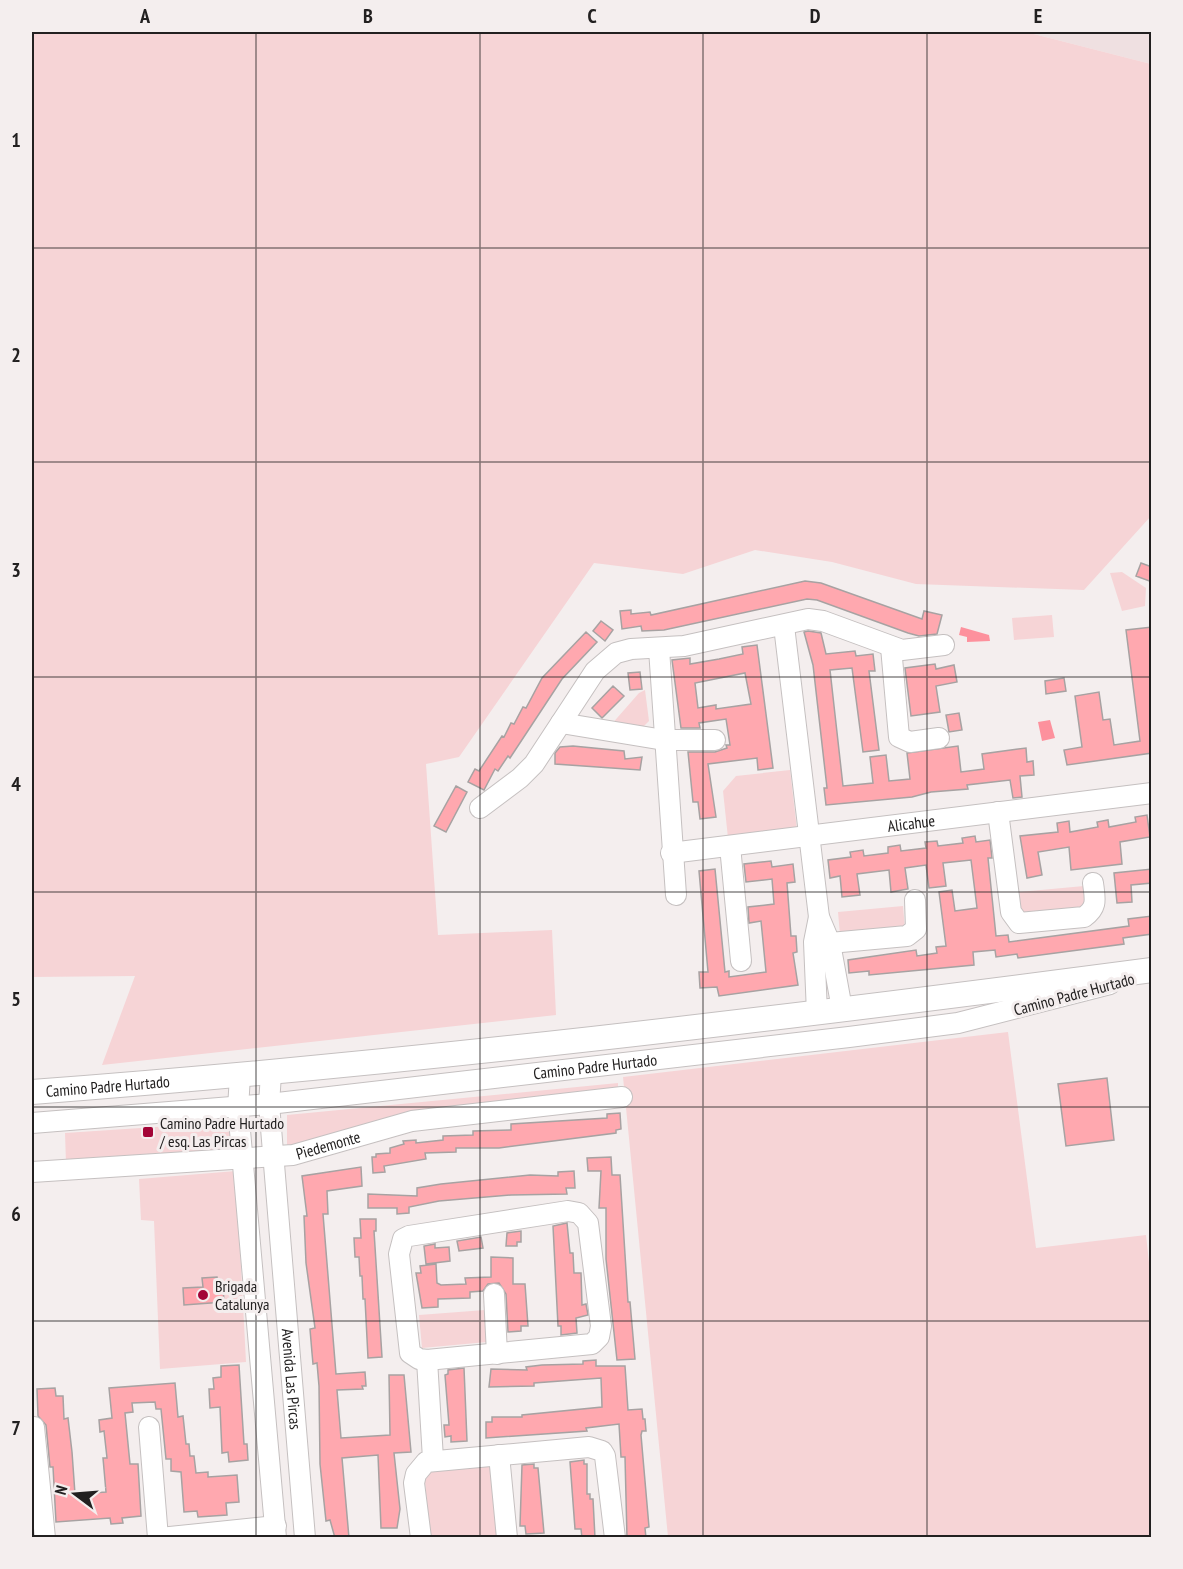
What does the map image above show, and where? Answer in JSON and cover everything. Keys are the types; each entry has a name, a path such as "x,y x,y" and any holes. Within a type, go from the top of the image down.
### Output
{"main road":[{"name":"Camino Padre Hurtado","path":"32,1092 272,1074 817,1013 1152,972"}],"street":[{"path":"480,808 520,778 534,764 595,671 616,653 631,650 659,650 808,620 823,621 902,650 944,645"},
{"path":"784,626 819,916 830,943 842,1009"},
{"path":"891,647 899,737 910,742 939,738"},
{"path":"659,650 671,853 676,895"},
{"path":"561,723 664,740 715,740"},
{"name":"Alicahue","path":"671,853 1152,793"},
{"path":"998,812 1011,912 1019,923 1084,917 1093,911 1095,904 1093,883"},
{"path":"730,846 741,961"},
{"path":"830,943 907,936 916,929 915,900"},
{"path":"817,1013 814,942 819,916"},
{"name":"Camino Padre Hurtado","path":"32,1123 238,1108 958,1023 1152,972"},
{"name":"Avenida Las Pircas","path":"272,1074 269,1104 305,1538"},
{"name":"Avenida Las Pircas","path":"240,1076 238,1108 276,1532"},
{"name":"Piedemonte","path":"32,1172 293,1155 412,1121 622,1097"},
{"path":"568,1211 579,1213 588,1223 601,1326 597,1340 587,1346 427,1360 414,1356 408,1348 399,1254 403,1239 409,1236 568,1211"},
{"path":"249,1223 264,1214 279,1219"},
{"path":"494,1294 497,1354"},
{"path":"427,1360 433,1459"},
{"path":"34,1427 45,1538"},
{"path":"149,1427 159,1538 276,1532"},
{"path":"421,1538 414,1482 421,1466 433,1459 589,1447 602,1451 605,1456 615,1538"},
{"path":"499,1455 507,1538"}],"shaded area":[{"path":"32,32 1026,32 1151,64 1151,516 1084,590 916,584 832,562 755,550 683,574 594,563 459,757 426,764 438,935 552,930 556,1015 102,1065 135,976 32,977"},
{"path":"1026,32 1151,32 1151,64"},
{"path":"1122,572 1146,588 1145,606 1122,611 1110,573"},
{"path":"1052,615 1054,637 1014,640 1012,618"},
{"path":"961,627 989,635 990,641 967,642 967,637 959,635"},
{"path":"645,690 649,721 641,729 610,726 639,693"},
{"path":"1050,720 1055,738 1042,741 1038,722"},
{"path":"790,770 797,830 728,838 723,791 736,776"},
{"path":"1084,886 1086,909 1021,915 1019,892"},
{"path":"903,906 905,929 840,935 838,912"},
{"path":"1008,1032 1036,1248 1146,1235 1152,1290 1151,1537 668,1537 623,1077"},
{"path":"618,1083 618,1090 394,1118 287,1146 287,1115"},
{"path":"231,1122 233,1152 66,1163 65,1133"},
{"path":"236,1171 246,1362 160,1369 154,1221 141,1220 139,1179"},
{"path":"485,1310 487,1342 422,1348 419,1315"},
{"path":"493,1464 499,1537 430,1537 424,1471"}],"building":[{"path":"1141,563 1152,567 1152,582 1136,576"},
{"path":"805,581 821,583 922,619 924,611 942,615 937,634 919,636 817,600 807,599 664,630 642,631 641,626 622,629 620,611 631,610 631,614 650,612 651,615"},
{"path":"601,621 613,630 605,641 593,631"},
{"path":"1152,627 1152,753 1067,765 1064,750 1082,747 1075,696 1099,692 1103,720 1110,719 1114,745 1140,741 1126,630"},
{"path":"586,632 597,642 562,679 510,758 508,756 498,771 495,769 484,790 468,782 475,769 479,771 502,736 504,737 511,723 514,724 523,707 526,708 542,678"},
{"path":"804,632 821,633 826,654 855,651 856,656 873,654 875,671 869,671 879,750 863,752 852,668 830,670 843,786 873,783 870,757 886,755 889,781 910,779 907,753 958,746 961,772 984,769 982,754 1026,748 1027,762 1033,761 1034,775 1020,776 1022,797 1013,798 1010,780 967,785 968,789 931,792 912,797 826,805 824,788 827,788 813,665"},
{"path":"757,645 773,768 758,770 757,758 708,764 716,817 700,819 698,802 693,802 688,752 715,752 727,748 726,745 730,745 726,719 699,723 700,728 681,728 672,660 690,658 690,664 719,659 743,654 742,647","holes":["745,673 751,704 716,709 716,705 698,708 695,683"]},
{"path":"935,664 936,669 954,665 957,682 936,686 940,712 911,716 905,668"},
{"path":"640,672 642,689 630,690 628,673"},
{"path":"1064,678 1066,691 1046,694 1045,681"},
{"path":"613,686 624,696 602,718 592,708"},
{"path":"959,713 962,730 949,732 946,715"},
{"path":"573,746 624,751 625,759 642,757 640,770 555,764 555,753 560,747"},
{"path":"456,786 467,792 446,832 434,826"},
{"path":"1147,815 1150,837 1120,842 1122,864 1071,870 1069,847 1038,852 1042,875 1027,878 1020,836 1058,832 1057,823 1069,821 1070,832 1098,827 1097,822 1108,820 1109,827 1136,822 1135,817"},
{"path":"975,836 976,842 990,840 992,858 988,858 996,936 1008,935 1009,942 1129,926 1128,919 1152,916 1152,934 1123,938 1124,944 1018,958 1017,954 996,957 995,950 973,952 974,965 869,975 869,971 849,973 848,960 916,950 917,956 937,953 936,947 946,946 939,892 952,890 955,911 977,908 971,860 943,863 946,886 929,888 926,865 905,868 908,889 891,892 889,870 857,874 860,895 842,897 840,876 830,878 828,860 851,857 850,852 863,850 864,856 888,853 888,847 900,845 901,851 926,848 925,842 937,841 938,846 963,843 962,838"},
{"path":"771,861 772,867 793,864 795,882 787,883 791,936 796,936 797,952 793,953 798,985 719,996 717,987 700,988 699,972 708,972 699,871 715,869 725,972 729,971 729,977 766,972 761,921 749,923 748,907 774,904 772,879 746,882 744,864"},
{"path":"1152,869 1152,883 1131,885 1132,902 1117,903 1114,873"},
{"path":"1107,1078 1114,1140 1066,1146 1058,1084"},
{"path":"620,1113 621,1129 616,1130 616,1133 499,1148 456,1148 456,1152 425,1153 426,1159 384,1166 385,1172 373,1173 372,1157 376,1157 376,1154 390,1153 390,1148 404,1144 403,1141 416,1140 416,1143 443,1140 443,1136 473,1135 473,1131 511,1130 511,1124 607,1118 607,1114"},
{"path":"611,1157 612,1175 620,1175 628,1302 630,1302 635,1359 617,1360 606,1259 606,1208 599,1208 601,1171 588,1171 587,1158"},
{"path":"361,1167 362,1186 327,1191 328,1214 323,1214 336,1374 365,1372 366,1386 362,1386 363,1389 337,1390 341,1438 390,1435 389,1375 404,1375 411,1452 394,1453 400,1509 397,1528 381,1528 378,1455 342,1458 349,1538 335,1538 330,1520 326,1521 320,1464 319,1386 317,1363 313,1364 310,1329 315,1328 306,1263 304,1216 307,1216 302,1176"},
{"path":"574,1171 575,1188 566,1188 567,1194 511,1195 439,1201 409,1207 409,1213 397,1214 397,1208 368,1208 368,1194 417,1196 417,1188 441,1184 530,1175 558,1176 558,1172"},
{"path":"360,1219 376,1219 376,1231 374,1231 382,1357 368,1358 365,1299 363,1299 359,1257 355,1257 354,1238 361,1238"},
{"path":"567,1223 574,1273 581,1273 582,1305 586,1304 588,1315 576,1318 577,1333 561,1335 561,1326 558,1326 553,1226"},
{"path":"521,1231 521,1242 517,1242 517,1246 506,1246 507,1233"},
{"path":"481,1237 483,1248 459,1251 457,1241"},
{"path":"435,1244 435,1248 449,1247 450,1261 426,1264 424,1246"},
{"path":"491,1257 513,1258 513,1284 525,1284 528,1326 521,1326 521,1331 508,1332 506,1294 499,1283 488,1284 483,1291 470,1292 470,1298 438,1299 438,1307 422,1308 416,1273 421,1273 420,1266 436,1264 437,1283 441,1285 466,1284 465,1278 491,1277"},
{"name":"Brigada Catalunya","path":"217,1277 218,1287 223,1287 224,1302 184,1305 183,1288 203,1287 202,1278"},
{"path":"596,1360 596,1366 625,1366 628,1410 642,1409 643,1419 645,1419 646,1431 642,1431 641,1435 649,1527 645,1528 646,1538 627,1538 625,1457 621,1457 619,1424 586,1428 587,1431 486,1438 486,1422 492,1422 492,1417 522,1417 522,1415 602,1407 601,1378 534,1383 534,1386 489,1387 491,1369 527,1370 526,1367 583,1364 583,1361"},
{"path":"239,1365 244,1444 247,1444 248,1460 229,1462 228,1452 222,1453 220,1407 210,1408 209,1389 214,1389 213,1378 221,1377 221,1366"},
{"path":"464,1368 467,1441 451,1442 451,1436 445,1437 444,1425 449,1425 445,1375 448,1374 448,1370"},
{"path":"175,1383 178,1417 183,1416 186,1444 189,1444 190,1456 194,1456 196,1473 208,1472 208,1477 237,1475 239,1502 226,1503 227,1515 198,1517 197,1511 184,1512 181,1472 171,1471 171,1459 166,1459 161,1409 156,1409 155,1402 132,1403 133,1412 125,1413 130,1464 138,1464 141,1516 122,1518 123,1523 111,1524 110,1518 56,1522 53,1467 50,1467 46,1425 38,1416 37,1389 55,1388 56,1396 63,1396 64,1419 68,1418 75,1494 106,1492 103,1458 107,1458 104,1431 100,1432 99,1420 112,1418 109,1388"},
{"path":"584,1460 584,1464 587,1464 587,1494 590,1494 590,1499 593,1499 595,1538 582,1538 581,1529 575,1529 570,1462"},
{"path":"534,1464 534,1468 538,1468 544,1533 526,1534 525,1526 520,1526 522,1465"}],"place":[{"name":"Camino Padre Hurtado / esq. Las Pircas","path":"148,1132"},
{"name":"Brigada Catalunya","path":"203,1295"}]}
